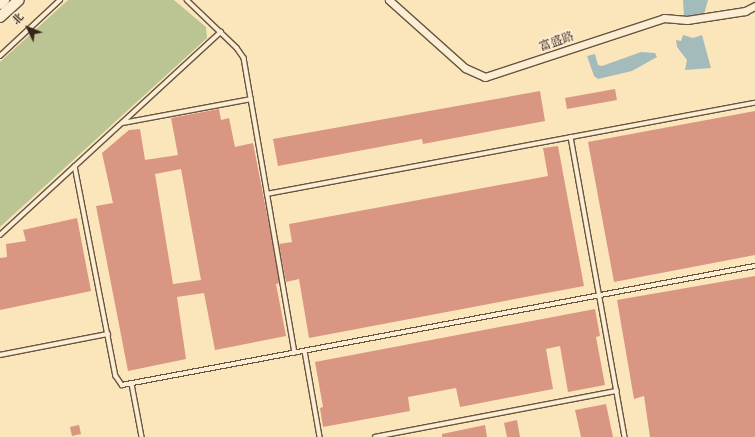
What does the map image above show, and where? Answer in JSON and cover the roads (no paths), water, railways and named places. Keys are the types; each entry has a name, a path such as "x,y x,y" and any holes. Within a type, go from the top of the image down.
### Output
{"main road":[{"path":"0,4 4,0"},
{"path":"0,17 19,0"}],"street":[{"name":"富盛路","path":"389,0 465,68 485,78 664,18 686,20 745,11 755,6"}],"lane":[{"path":"0,56 60,0"},
{"path":"187,0 221,32 244,58 295,353"},
{"path":"0,235 221,32"},
{"path":"122,124 251,99"},
{"path":"267,194 755,103"},
{"path":"571,137 625,437"},
{"path":"75,166 118,382 132,384 755,266"},
{"path":"0,355 108,334"},
{"path":"305,351 320,437"},
{"path":"132,384 142,437"},
{"path":"375,437 617,391"}],"water":[{"path":"683,0 708,0 704,14 684,16"},
{"path":"683,35 693,38 702,35 711,68 685,70 687,60 677,47 676,40 681,41"},
{"path":"641,52 655,53 657,57 632,71 598,79 594,76 587,56 595,54 598,65 602,66"}]}
